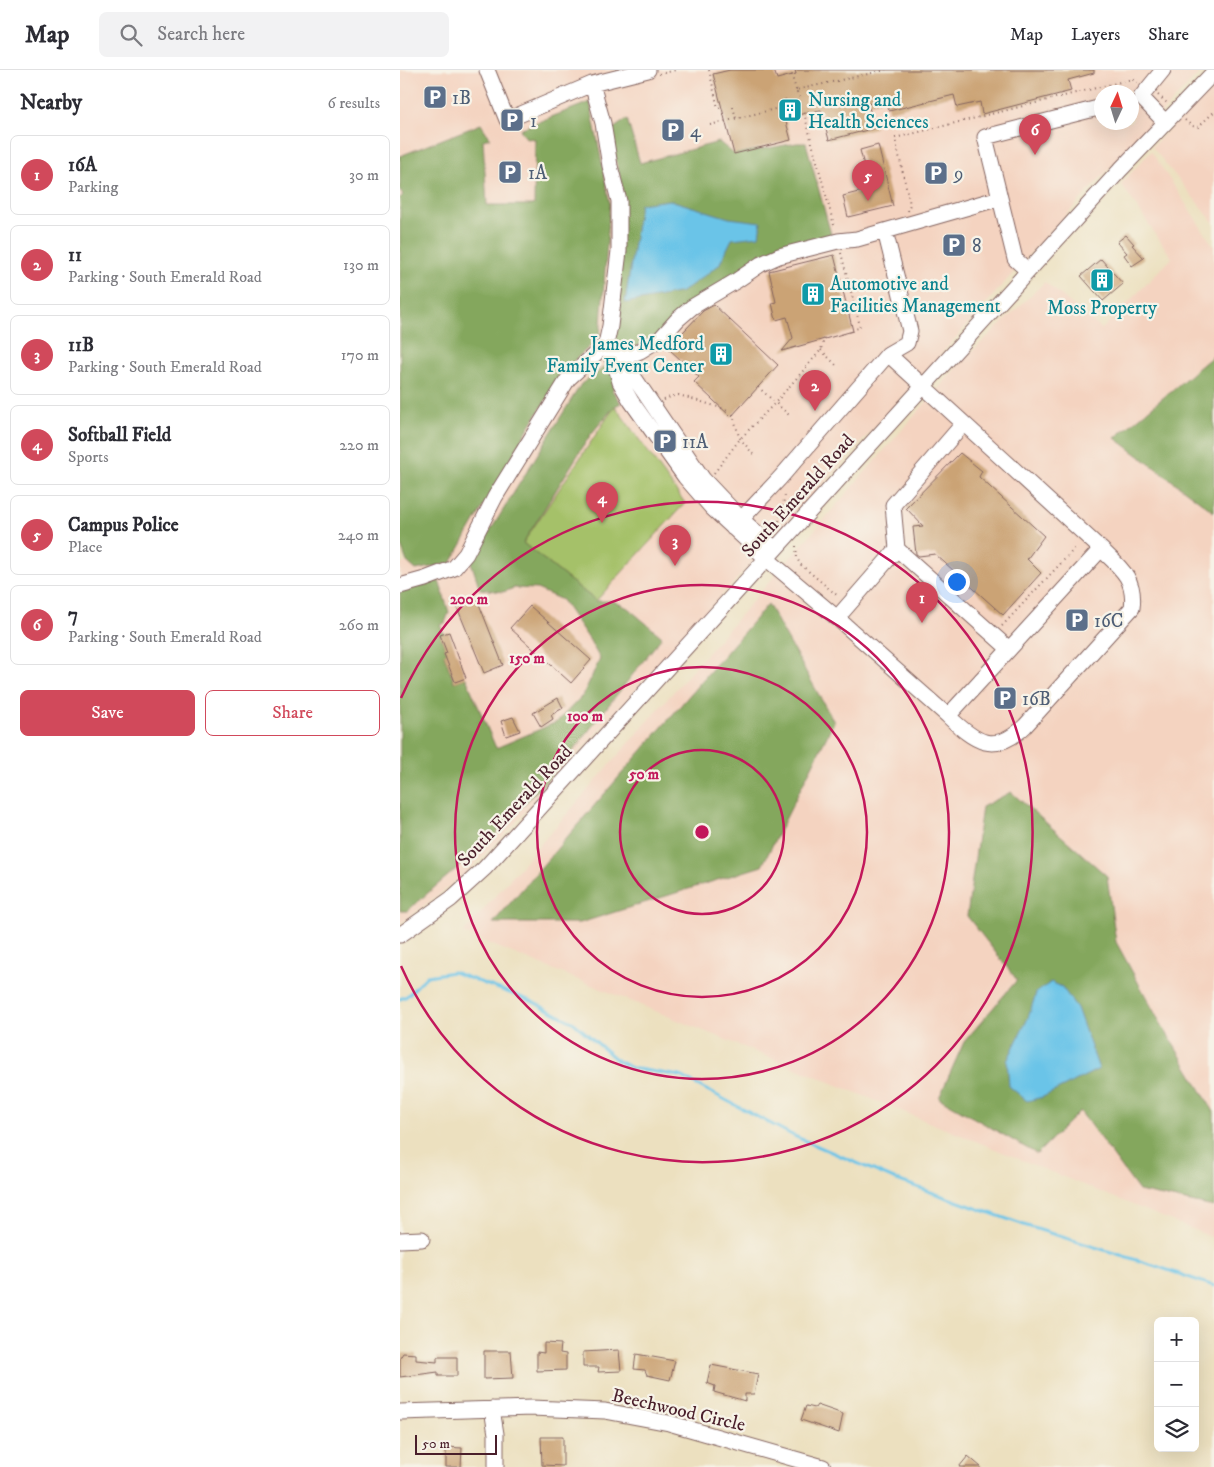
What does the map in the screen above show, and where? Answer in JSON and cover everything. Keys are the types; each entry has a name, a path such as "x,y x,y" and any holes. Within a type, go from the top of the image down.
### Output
{"street":[{"path":"487,70 507,120 592,84 648,70"},
{"path":"1139,95 1163,70"},
{"name":"South Emerald Road","path":"400,935 451,899 485,868 1028,271 1165,122 1214,72"},
{"path":"400,586 454,568 466,554 495,497 568,379 606,344 610,326 618,251 619,202 610,166 603,123 592,84"},
{"path":"1139,100 1165,122"},
{"path":"1028,271 1015,258 985,137 1094,109"},
{"path":"626,357 661,338 692,307 761,264 778,256 838,241 856,239 1000,198"},
{"path":"738,524 888,354 907,343 910,331 885,231"},
{"path":"606,344 626,357 629,370 703,479 738,524 837,618 973,738 989,744 999,743 1015,735 1025,726 1132,608 1134,596 1130,580 1101,549 888,354"},
{"path":"606,344 620,382 631,401 685,477 712,508 738,524"},
{"path":"963,424 893,505 897,549 1009,649"},
{"path":"837,618 897,549"},
{"path":"948,716 1101,549"},
{"path":"400,1240 422,1240"},
{"name":"Beechwood Circle","path":"400,1412 567,1408 637,1416 669,1423 823,1467"},
{"path":"492,1409 496,1434 496,1467"}],"path":[{"path":"709,70 718,108 722,107"},
{"path":"790,70 795,90 800,97"},
{"path":"795,90 886,70"},
{"path":"730,120 787,106 784,95"},
{"path":"733,107 736,118"},
{"path":"804,113 859,322 860,328 853,329"},
{"path":"710,125 725,121"},
{"path":"712,475 740,439 775,403 821,350 825,336"},
{"path":"821,350 836,364"},
{"path":"758,387 789,415"},
{"path":"654,407 670,397 679,395 728,410"},
{"path":"733,414 740,439 753,454"},
{"path":"780,478 785,495 778,526 786,537 796,545 797,558 800,564 839,598"},
{"path":"999,629 1087,536"}],"shaded area":[{"path":"400,70 1202,70 1037,246 928,369 503,836 462,877 400,924 400,564 407,562 400,543"},
{"path":"1214,83 1214,223 1152,147"},
{"path":"1151,151 1214,247 1214,1238 463,933 963,360 1045,282 1102,329 1172,258 1121,184"}],"green space":[{"path":"590,102 610,204 600,337 566,368 529,427 451,563 416,570 407,562 400,543 400,198 403,195 400,190 400,156 481,124 490,138 483,140 487,205 534,205 535,139 526,138 520,129"},
{"path":"627,119 640,163 719,142 734,154 806,143 832,238 761,260 659,337 635,347 616,342 623,192 610,131"},
{"path":"1214,355 1214,512 1115,438"},
{"path":"609,364 620,382 612,390 621,403 615,406 591,434 523,543 596,601 613,601 628,608 662,637 565,761 492,838 407,911 400,911 400,592 439,581 449,612 445,623 440,625 444,634 440,635 447,653 444,655 454,682 466,678 496,748 557,722 583,695 600,659 589,639 562,600 537,589 514,588 503,592 480,589 471,562 581,384"},
{"path":"615,406 685,503 596,601 523,543"},
{"path":"768,604 834,722 762,866 580,923 493,923"},
{"path":"1011,792 1107,876 1116,942 1157,1017 1214,1112 1214,1207 1139,1191 1080,1111 1037,1154 939,1098 964,1042 1017,980 967,916 982,807"}],"water":[{"path":"670,200 729,218 761,222 759,236 732,239 719,265 682,292 625,303 640,204"},
{"path":"1051,982 1062,987 1077,1008 1099,1069 1043,1097 1027,1101 1009,1086 1007,1061 1028,1018 1036,993"}],"building":[{"path":"730,70 774,70 777,79 796,74 795,70 1094,70 1094,73 1068,80 1071,91 982,114 980,102 957,107 954,95 889,111 886,99 868,104 875,128 829,140 821,110 806,113 785,118 791,140 734,154 713,74"},
{"path":"878,145 893,206 848,217 843,196 870,189 860,150"},
{"path":"1126,235 1144,258 1132,266 1124,255 1127,253 1117,242"},
{"name":"Automotive and Facilities Management","path":"834,255 853,331 782,351 793,338 787,317 776,320 772,303 776,302 769,271"},
{"name":"Moss Property","path":"1101,259 1123,284 1103,301 1081,276"},
{"name":"James Medford Family Event Center","path":"714,305 778,365 731,417 694,382 699,377 668,348 703,311"},
{"path":"960,453 982,471 979,477 1044,536 1027,559 1041,573 1003,615 935,554 919,556 916,554 913,527 923,526 906,508"},
{"path":"477,599 503,665 484,673 457,607"},
{"path":"530,606 591,660 571,683 510,628"},
{"path":"449,632 466,678 455,682 444,654 447,653 440,635"},
{"path":"558,698 563,708 551,715 553,719 541,727 533,713"},
{"path":"513,717 520,731 506,736 501,721"},
{"path":"544,1343 561,1344 560,1353 566,1354 566,1370 537,1371 537,1352 544,1353"},
{"path":"619,1350 621,1371 598,1372 599,1367 583,1367 583,1352"},
{"path":"484,1351 511,1351 513,1378 484,1379"},
{"path":"403,1353 416,1354 416,1360 437,1362 437,1357 457,1357 457,1376 438,1376 438,1372 400,1377 400,1358"},
{"path":"636,1354 675,1361 670,1380 647,1375 645,1370 634,1369"},
{"path":"711,1365 758,1374 754,1394 745,1394 745,1401 714,1392 715,1386 707,1383"},
{"path":"817,1405 843,1414 839,1433 801,1420 806,1406 815,1408"},
{"path":"541,1437 563,1437 563,1466 542,1465"},
{"path":"446,1447 462,1448 461,1467 446,1467"},
{"path":"968,1456 981,1467 959,1467"}],"waterway":[{"path":"400,999 407,996 427,976 453,972 531,1001 574,1023 618,1061 632,1068 680,1076 794,1136 894,1179 1027,1226 1214,1286"}],"place":[{"name":"1B","path":"435,97"},
{"name":"Nursing and Health Sciences","path":"790,110"},
{"name":"1","path":"512,120"},
{"name":"4","path":"673,130"},
{"name":"7","path":"1035,155"},
{"name":"1A","path":"510,172"},
{"name":"9","path":"936,173"},
{"name":"Campus Police","path":"868,201"},
{"name":"8","path":"954,245"},
{"name":"Moss Property","path":"1102,280"},
{"name":"Automotive and Facilities Management","path":"813,294"},
{"name":"James Medford Family Event Center","path":"721,354"},
{"name":"11","path":"815,411"},
{"name":"11A","path":"665,441"},
{"name":"Softball Field","path":"602,523"},
{"name":"11B","path":"675,566"},
{"name":"16C","path":"1077,620"},
{"name":"16A","path":"922,623"},
{"name":"16B","path":"1005,698"}]}
